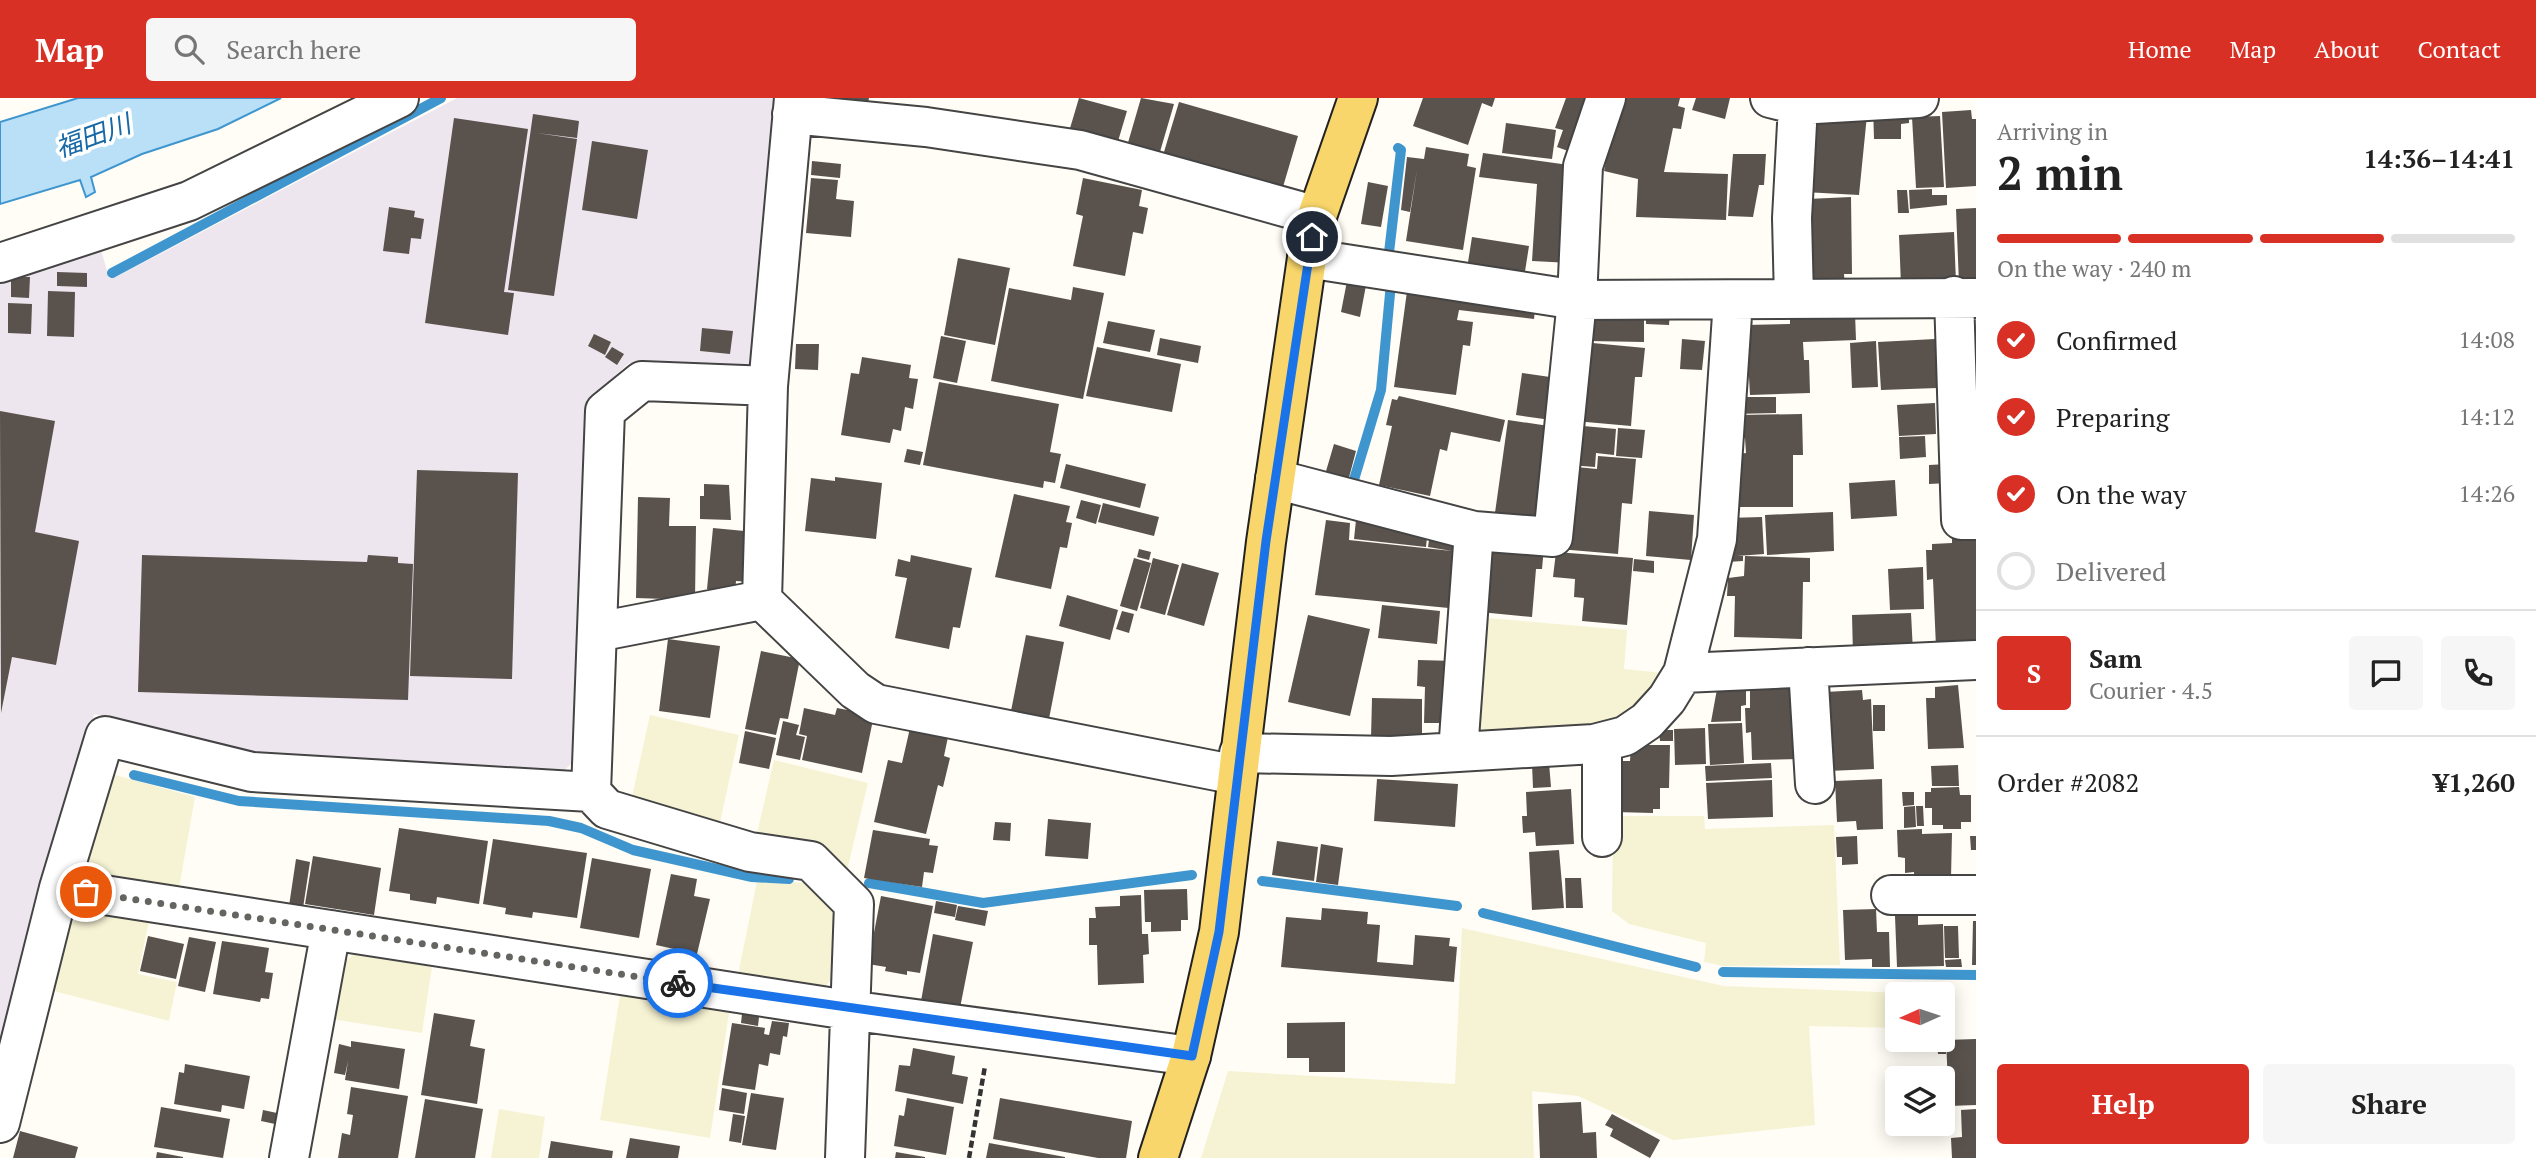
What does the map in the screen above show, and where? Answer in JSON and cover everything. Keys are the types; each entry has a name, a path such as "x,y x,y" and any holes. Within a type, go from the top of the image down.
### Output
{"main road":[{"path":"1158,1158 1192,1056 1219,932 1275,479 1307,258 1317,216 1358,98"}],"street":[{"path":"0,263 189,201 399,98"},
{"path":"1275,479 1474,531 1553,537 1577,300 1583,166 1606,98"},
{"path":"1794,299 1792,218 1784,102 1919,98"},
{"path":"1317,216 1080,149 793,106 768,386 762,600 855,690 876,704 1238,764 1602,742 1625,736 1647,721 1667,699 1683,673 1717,538 1732,300"},
{"path":"1307,258 1577,300 1965,297 1961,520 1976,520"},
{"path":"591,792 605,411 642,381 768,386"},
{"path":"1458,752 1474,531"},
{"path":"597,632 762,600"},
{"path":"1683,673 1976,660"},
{"path":"1808,667 1815,784"},
{"path":"0,1123 59,888 105,736 252,772 591,792 607,809 750,852 811,861 854,904 848,1010 845,1158"},
{"path":"1602,742 1602,837"},
{"path":"59,888 848,1010 1192,1056"},
{"path":"1891,895 1976,895"},
{"path":"289,1158 331,930"}],"path":[{"path":"969,1158 991,1029"}],"shaded area":[{"path":"457,98 778,98 754,360 745,368 629,363 590,399 577,759 562,772 251,754 94,714 0,1072 0,270 100,246 109,278 118,276"},
{"path":"1476,617 1627,630 1624,669 1663,673 1644,701 1596,733 1476,740"},
{"path":"650,715 739,735 718,832 630,806"},
{"path":"774,760 868,783 846,875 755,842"},
{"path":"112,774 195,797 178,894 97,882 84,866"},
{"path":"1613,816 1704,816 1705,829 1834,825 1840,965 1724,966 1704,962 1706,943 1629,924 1612,911"},
{"path":"757,881 814,883 836,896 831,980 821,991 737,980"},
{"path":"89,910 149,921 138,974 177,982 169,1021 54,991 69,925"},
{"path":"1462,928 1724,986 1885,992 1885,1028 1809,1026 1815,1125 1673,1140 1578,1096 1532,1091 1534,1158 1201,1158 1228,1071 1455,1084"},
{"path":"354,954 432,967 422,1033 331,1019 340,965"},
{"path":"620,995 729,1013 710,1138 600,1120"},
{"path":"499,1109 545,1117 539,1158 491,1158"}],"water":[{"name":"福田川","path":"78,98 281,98 218,129 142,154 91,177 95,192 86,197 80,180 0,204 0,122"}],"building":[{"path":"815,98 869,98 866,112"},
{"path":"1079,98 1127,111 1116,148 1068,135"},
{"path":"1141,98 1174,104 1157,162 1125,153"},
{"path":"1423,98 1495,98 1492,107 1482,103 1468,145 1413,126"},
{"path":"1566,98 1599,98 1579,155 1557,147 1563,130 1555,128"},
{"path":"1619,98 1680,98 1678,106 1685,108 1681,129 1673,128 1664,172 1728,174 1726,220 1636,217 1638,179 1604,171"},
{"path":"1696,98 1730,98 1725,119 1692,110"},
{"path":"1179,102 1298,136 1280,197 1161,162"},
{"path":"1909,104 1909,123 1901,124 1901,139 1874,139 1873,106"},
{"path":"1971,110 1972,119 1976,119 1976,186 1946,188 1942,112"},
{"path":"533,114 579,121 577,138 537,133 577,139 554,296 508,290"},
{"path":"1867,115 1859,195 1804,192 1808,116"},
{"path":"1940,116 1944,187 1916,188 1912,117"},
{"path":"454,118 528,129 504,292 514,293 508,335 425,323"},
{"path":"1506,123 1556,130 1552,159 1502,153"},
{"path":"592,141 648,150 637,219 582,210"},
{"path":"1426,147 1469,154 1467,166 1476,168 1463,250 1406,241 1417,170 1410,212 1401,210 1407,157 1424,159"},
{"path":"1483,153 1576,166 1571,263 1532,261 1537,184 1479,177"},
{"path":"1733,154 1766,154 1764,185 1759,185 1753,217 1728,216"},
{"path":"812,161 841,164 840,178 811,175"},
{"path":"811,178 838,180 836,199 854,201 851,237 806,233"},
{"path":"1083,178 1142,190 1139,206 1148,208 1143,234 1133,232 1125,276 1073,266 1083,216 1076,214"},
{"path":"1368,182 1388,186 1381,227 1361,224"},
{"path":"1932,189 1932,195 1947,195 1947,205 1910,209 1909,190"},
{"path":"1897,190 1907,190 1909,213 1898,213"},
{"path":"1851,197 1852,274 1844,274 1845,288 1801,289 1807,199"},
{"path":"389,207 415,211 414,217 424,219 421,239 411,238 409,254 383,251"},
{"path":"1976,208 1976,284 1959,284 1956,209"},
{"path":"1954,232 1956,283 1901,285 1899,235"},
{"path":"1472,237 1529,246 1523,284 1466,275"},
{"path":"958,258 1010,268 995,345 944,335"},
{"path":"57,272 87,273 87,287 57,286"},
{"path":"1348,276 1367,280 1360,317 1341,312"},
{"path":"11,277 30,277 29,298 11,297"},
{"path":"1408,284 1536,300 1534,319 1459,310 1457,320 1473,322 1470,346 1463,345 1456,395 1394,387"},
{"path":"1073,287 1104,293 1083,399 991,381 1009,288 1071,300"},
{"path":"48,291 75,292 74,337 47,336"},
{"path":"8,303 32,304 31,334 8,333"},
{"path":"1590,311 1644,312 1644,342 1589,341"},
{"path":"1646,312 1670,312 1669,325 1646,324"},
{"path":"1855,313 1856,340 1803,342 1804,360 1809,360 1810,393 1750,395 1746,325 1790,324 1790,316"},
{"path":"1108,321 1155,330 1150,352 1103,343"},
{"path":"702,328 733,331 730,354 700,351"},
{"path":"594,334 611,342 605,355 588,346"},
{"path":"941,336 966,341 957,383 933,378"},
{"path":"1160,338 1201,346 1198,363 1157,355"},
{"path":"1682,339 1705,341 1702,370 1680,369"},
{"path":"1935,339 1937,388 1881,390 1878,342"},
{"path":"1876,341 1878,387 1852,388 1850,343"},
{"path":"1582,342 1645,348 1642,377 1635,377 1631,426 1575,421"},
{"path":"796,344 819,344 818,370 795,369"},
{"path":"612,347 624,354 617,365 605,357"},
{"path":"1097,347 1181,364 1172,412 1086,396"},
{"path":"862,357 911,365 909,378 918,379 913,409 905,407 901,431 893,429 890,443 841,435 851,373 859,374"},
{"path":"1522,373 1557,378 1551,420 1516,415"},
{"path":"939,382 1059,404 1050,452 1061,454 1055,483 1044,481 1043,488 923,465"},
{"path":"1399,396 1505,420 1500,442 1451,432 1447,451 1440,449 1430,496 1379,485 1392,426 1386,425 1392,399 1397,400"},
{"path":"1733,397 1776,397 1776,413 1733,414"},
{"path":"1935,403 1936,434 1899,436 1897,405"},
{"path":"0,411 55,421 35,532 79,541 56,665 12,657 1,713"},
{"path":"1802,414 1803,455 1793,455 1793,507 1740,507 1739,454 1746,453 1745,438 1739,438 1739,415"},
{"path":"1508,420 1549,426 1541,527 1494,520"},
{"path":"1572,425 1616,429 1614,455 1596,453 1595,467 1569,465"},
{"path":"1618,428 1645,430 1642,458 1616,456"},
{"path":"1925,436 1926,457 1900,459 1899,437"},
{"path":"1334,444 1356,451 1347,485 1324,478"},
{"path":"907,449 923,452 920,465 904,462"},
{"path":"1598,456 1636,459 1632,504 1622,503 1618,554 1559,549 1566,466 1597,469"},
{"path":"1066,464 1146,484 1140,508 1060,488"},
{"path":"1948,464 1948,483 1929,484 1929,465"},
{"path":"417,470 518,473 512,679 410,676"},
{"path":"835,477 882,483 876,539 805,531 811,478 835,481"},
{"path":"1895,480 1897,516 1851,519 1849,483"},
{"path":"704,484 729,485 731,520 700,519 700,496 704,496"},
{"path":"1014,494 1070,506 1066,522 1072,523 1067,548 1060,547 1051,589 995,577"},
{"path":"638,497 670,498 669,526 696,526 695,600 636,598"},
{"path":"1081,500 1101,505 1096,524 1076,518"},
{"path":"1103,503 1159,517 1154,536 1098,522"},
{"path":"1649,511 1694,515 1691,560 1646,556"},
{"path":"1833,512 1834,551 1767,555 1765,515"},
{"path":"1762,517 1764,554 1737,556 1743,556 1743,561 1727,562 1726,518"},
{"path":"1326,520 1350,523 1349,540 1452,551 1428,547 1430,533 1464,536 1459,609 1315,595"},
{"path":"1356,520 1428,527 1426,547 1354,539"},
{"path":"713,528 755,532 750,582 736,581 735,593 707,589"},
{"path":"1976,537 1976,646 1936,647 1933,579 1927,580 1926,550 1932,550 1932,544 1952,543 1952,538"},
{"path":"1485,541 1544,547 1542,569 1536,569 1532,617 1480,612"},
{"path":"1139,549 1151,552 1149,560 1137,557"},
{"path":"1556,552 1633,558 1627,625 1582,621 1584,598 1574,597 1575,579 1553,577"},
{"path":"142,555 367,562 368,555 398,557 398,563 413,564 408,700 138,692"},
{"path":"911,555 972,568 960,628 953,627 949,649 895,638 907,578 895,576 898,559 910,562"},
{"path":"1745,556 1810,558 1810,582 1803,582 1802,639 1734,637 1735,596 1727,596 1728,578 1744,576"},
{"path":"1134,558 1151,563 1137,611 1120,606"},
{"path":"1153,558 1179,565 1165,615 1140,608"},
{"path":"1634,559 1654,561 1654,573 1633,571"},
{"path":"1182,563 1219,573 1204,626 1167,615"},
{"path":"1923,567 1924,609 1890,610 1888,569"},
{"path":"1067,595 1118,610 1110,640 1059,626"},
{"path":"1382,605 1440,611 1437,644 1378,638"},
{"path":"1122,611 1134,614 1129,633 1116,629"},
{"path":"1911,613 1913,652 1853,655 1852,615"},
{"path":"1308,615 1370,629 1350,716 1288,702"},
{"path":"1026,635 1064,642 1047,729 1009,721"},
{"path":"668,639 720,646 710,718 659,711"},
{"path":"761,651 800,659 788,719 780,718 776,735 745,729"},
{"path":"1418,660 1455,661 1453,723 1424,723 1425,687 1417,686"},
{"path":"1795,683 1799,759 1752,760 1751,732 1746,733 1745,708 1750,708 1750,685"},
{"path":"1958,685 1964,748 1928,749 1926,698 1935,698 1935,687"},
{"path":"1746,688 1746,705 1741,706 1741,721 1711,722 1717,689"},
{"path":"1862,690 1863,700 1871,699 1874,769 1828,771 1825,692"},
{"path":"1372,698 1422,699 1422,739 1371,738"},
{"path":"1873,705 1885,705 1885,731 1873,731"},
{"path":"804,708 835,715 837,708 874,715 862,773 802,760 807,736 799,734"},
{"path":"783,721 799,725 796,735 805,737 800,760 776,755"},
{"path":"1742,723 1744,763 1710,765 1708,724"},
{"path":"910,728 948,737 944,756 950,758 943,787 938,785 926,834 874,822 888,760 902,763"},
{"path":"1705,728 1706,764 1675,765 1674,729"},
{"path":"1659,730 1673,730 1673,741 1660,741"},
{"path":"745,731 776,738 769,769 739,763"},
{"path":"1631,745 1670,745 1669,788 1660,788 1660,809 1653,809 1653,813 1615,812 1615,761 1630,761"},
{"path":"1549,763 1551,787 1533,788 1532,764"},
{"path":"1771,763 1772,778 1706,781 1705,766"},
{"path":"1958,765 1959,786 1932,786 1931,766"},
{"path":"1377,779 1458,784 1455,827 1374,821"},
{"path":"1882,779 1883,829 1857,830 1856,821 1837,822 1835,781"},
{"path":"1772,780 1773,817 1708,819 1706,783"},
{"path":"1959,787 1960,795 1971,795 1971,822 1961,822 1961,829 1943,829 1943,825 1932,825 1932,808 1925,808 1925,792 1931,792 1931,788"},
{"path":"1571,789 1574,844 1536,846 1535,832 1523,833 1522,816 1527,816 1526,792"},
{"path":"1902,792 1914,792 1914,805 1903,806"},
{"path":"1915,806 1916,827 1904,828 1904,807"},
{"path":"1916,806 1923,806 1924,826 1917,826"},
{"path":"1048,819 1091,823 1088,859 1045,856"},
{"path":"995,822 1011,823 1010,841 993,840"},
{"path":"399,828 488,841 479,904 437,897 436,904 410,900 410,894 389,891"},
{"path":"1922,829 1922,834 1952,833 1951,878 1914,879 1914,872 1905,873 1905,858 1898,857 1897,830"},
{"path":"873,830 930,839 929,845 938,846 933,873 924,872 922,887 864,878"},
{"path":"1857,836 1858,864 1842,865 1842,857 1837,857 1836,837"},
{"path":"1970,836 1976,836 1976,850 1971,850"},
{"path":"493,839 587,853 577,918 533,912 532,918 505,914 506,908 483,904"},
{"path":"1277,841 1318,847 1314,881 1272,875"},
{"path":"1321,844 1343,848 1338,885 1316,882"},
{"path":"1559,850 1564,908 1532,910 1529,852"},
{"path":"313,856 381,868 374,915 305,904"},
{"path":"592,858 651,869 639,938 580,928"},
{"path":"296,859 310,862 303,908 289,906"},
{"path":"671,874 697,879 694,896 710,899 697,954 656,945"},
{"path":"1565,878 1581,878 1583,908 1566,908"},
{"path":"1187,889 1188,920 1181,920 1181,931 1151,932 1151,922 1145,922 1144,890"},
{"path":"1141,895 1142,934 1148,934 1149,954 1143,955 1144,983 1098,985 1097,945 1089,945 1089,918 1096,918 1095,907 1120,906 1120,896"},
{"path":"881,896 933,906 920,973 907,971 907,975 885,971 886,967 868,964"},
{"path":"936,901 957,905 955,917 934,913"},
{"path":"958,906 988,911 985,926 955,920"},
{"path":"1322,908 1368,912 1367,924 1380,925 1377,962 1413,965 1415,935 1450,938 1449,946 1457,947 1454,982 1281,967 1286,917 1321,920"},
{"path":"1876,909 1877,932 1889,932 1890,967 1872,967 1872,959 1845,960 1843,910"},
{"path":"1918,915 1918,925 1943,924 1944,966 1897,967 1895,916"},
{"path":"1973,921 1976,921 1976,965 1972,965"},
{"path":"1944,926 1958,926 1959,958 1945,958"},
{"path":"933,934 973,942 960,1008 921,1001"},
{"path":"148,936 184,944 176,979 140,971"},
{"path":"189,937 216,942 205,992 178,986"},
{"path":"222,941 269,948 265,972 273,973 269,999 261,998 260,1002 213,994"},
{"path":"1961,959 1962,967 1946,967 1945,960"},
{"path":"434,1013 475,1020 470,1046 485,1049 477,1104 421,1095"},
{"path":"742,1014 759,1017 758,1026 741,1023"},
{"path":"772,1021 789,1023 787,1037 783,1036 780,1055 770,1053 768,1066 759,1064 755,1090 722,1085 732,1023 765,1028 764,1034 769,1035"},
{"path":"1345,1022 1345,1072 1309,1072 1309,1058 1287,1058 1287,1023"},
{"path":"1976,1039 1976,1105 1955,1106 1955,1066 1947,1066 1947,1052 1955,1052 1955,1040"},
{"path":"351,1041 405,1049 399,1089 345,1080 348,1061 345,1075 334,1073 339,1044 351,1047"},
{"path":"913,1048 955,1056 952,1074 968,1077 963,1104 895,1091 899,1065 910,1066"},
{"path":"185,1064 250,1076 244,1109 222,1105 221,1112 174,1104 179,1072 184,1073"},
{"path":"351,1087 408,1096 398,1158 338,1158 342,1133 350,1135 353,1115 347,1114"},
{"path":"722,1088 747,1093 744,1114 719,1110"},
{"path":"751,1093 784,1098 776,1150 742,1145"},
{"path":"907,1098 954,1107 946,1155 894,1146 899,1115 904,1116"},
{"path":"1000,1098 1132,1121 1126,1158 1098,1158 993,1139"},
{"path":"425,1099 483,1109 475,1158 415,1158"},
{"path":"1581,1102 1583,1133 1596,1132 1597,1158 1540,1158 1538,1104"},
{"path":"161,1107 230,1119 223,1158 154,1147"},
{"path":"1976,1109 1976,1158 1952,1158 1951,1138 1962,1137 1961,1110"},
{"path":"263,1110 277,1113 275,1124 261,1121"},
{"path":"733,1114 745,1116 741,1143 729,1141"},
{"path":"1612,1114 1660,1140 1650,1158 1610,1136 1613,1129 1605,1125"},
{"path":"20,1131 78,1147 75,1158 13,1158"},
{"path":"630,1138 680,1146 678,1158 626,1158"},
{"path":"551,1141 613,1151 612,1158 548,1158"},
{"path":"989,1143 1065,1157 1065,1158 986,1158"},
{"path":"157,1152 183,1157 183,1158 156,1158"},
{"path":"896,1152 925,1157 925,1158 895,1158"}],"waterway":[{"path":"112,273 441,98"},
{"path":"1388,261 1401,150 1398,148"},
{"path":"1353,483 1381,390 1391,283"},
{"path":"134,775 239,801 549,821 581,828 633,850 752,877 789,879"},
{"path":"869,883 983,903 1192,875"},
{"path":"1262,881 1457,906"},
{"path":"1483,913 1696,967"},
{"path":"1723,972 1976,975"}],"way so far":[{"path":"86,892 678,983"}],"route":[{"path":"678,983 848,1010 1192,1056 1210,984 1219,932 1266,541 1312,237"}]}
